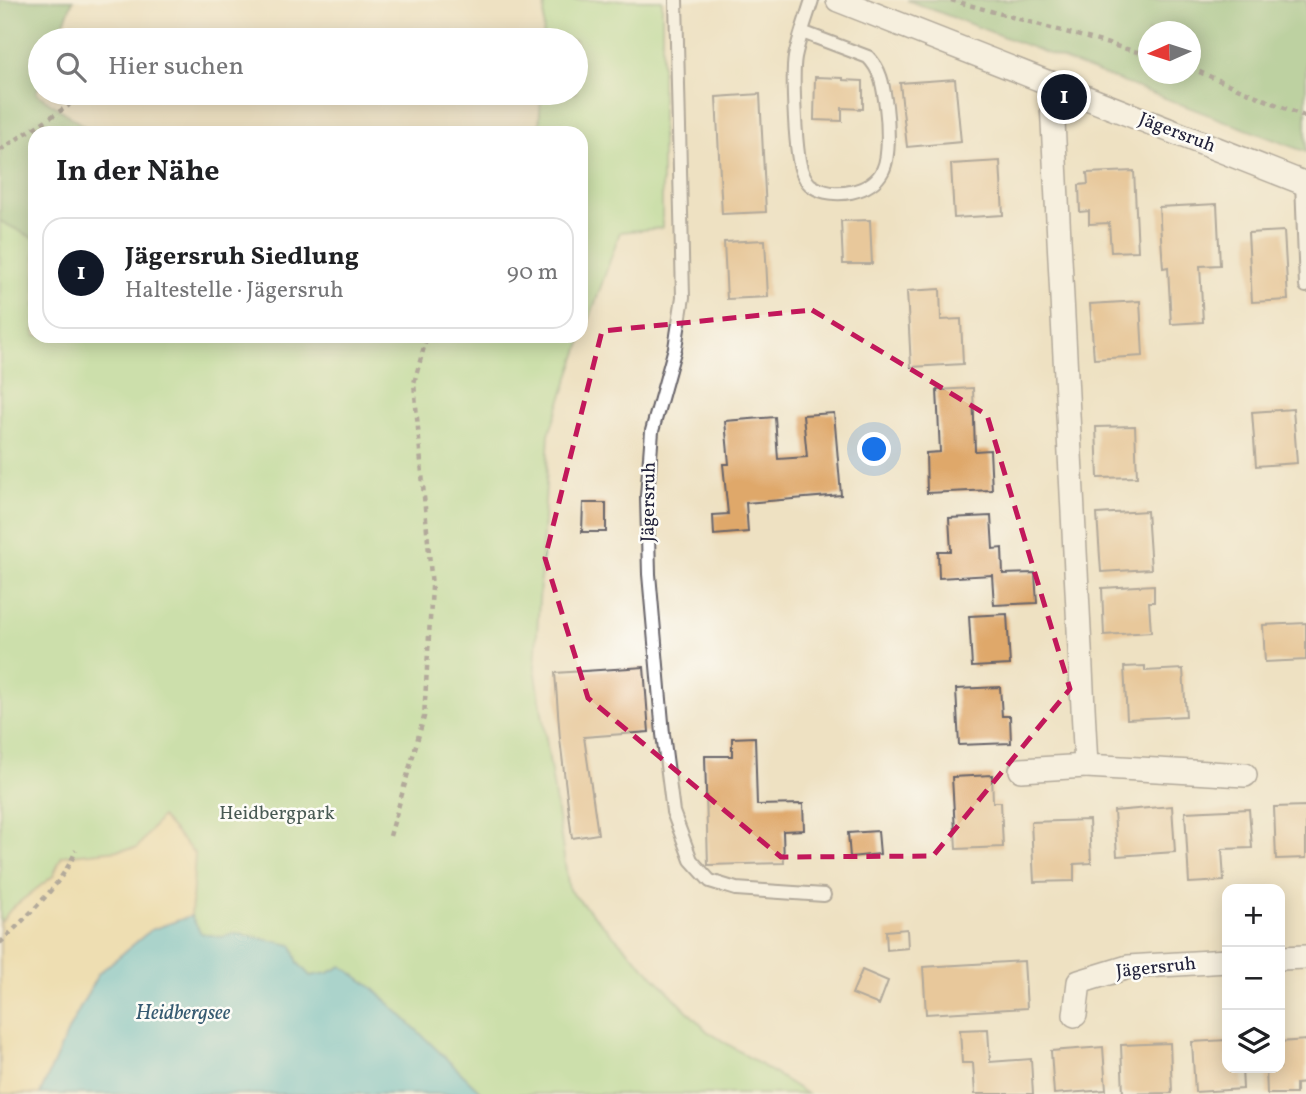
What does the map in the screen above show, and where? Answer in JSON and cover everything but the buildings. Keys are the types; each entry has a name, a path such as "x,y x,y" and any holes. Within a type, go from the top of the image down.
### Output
{"street":[{"name":"Jägersruh","path":"838,0 1304,183"},
{"path":"1051,83 1086,766"},
{"path":"1021,770 1086,766 1245,775"},
{"path":"1285,958 1306,957"},
{"name":"Jägersruh","path":"1074,1015 1079,982 1128,967 1222,961"}],"lane":[{"name":"Jägersruh","path":"676,0 683,297 675,348 652,431 647,496 650,587 673,812 691,860 710,881 736,889 824,895"},
{"path":"802,32 868,57 876,65 888,117 886,159 883,171 870,185 848,192 827,192 810,185 800,170 794,108 794,58 802,32 812,0"},
{"name":"Jägersruh","path":"1304,183 1306,286"}],"path":[{"path":"951,0 1138,52"},
{"path":"1201,72 1306,117"},
{"path":"37,126 69,105"},
{"path":"0,150 28,132"},
{"path":"390,836 424,717 432,587 414,383 425,343"},
{"path":"0,943 36,907 71,863 76,850"}],"highlighted area":[{"path":"812,310 987,415 1070,689 933,856 781,857 588,698 545,558 602,331"}],"green space":[{"name":"Heidbergpark","path":"0,0 73,0 62,28 28,28 28,105 53,105 84,126 28,126 28,343 581,343 549,434 535,667 569,890 707,1031 807,1094 0,1094"},
{"path":"0,0 73,0 62,28 28,28 28,105 53,105 84,126 28,126 28,235 0,221"},
{"name":"Heidbergpark","path":"545,0 662,0 662,228 620,232 588,323 588,126 539,126 540,105 588,105 588,28 544,28"},
{"path":"907,0 1306,0 1306,152"}],"sand":[{"path":"161,817 195,854 191,916 151,930 98,974 69,1029 40,1094 0,1094 0,923 12,908 53,876 62,856 137,848"}],"water":[{"name":"Heidbergsee","path":"191,916 201,933 221,937 236,933 292,945 298,963 310,976 328,973 342,966 373,988 483,1094 40,1094 69,1029 98,974 151,930"}],"place":[{"name":"Jägersruh Siedlung","path":"1064,97"}]}
